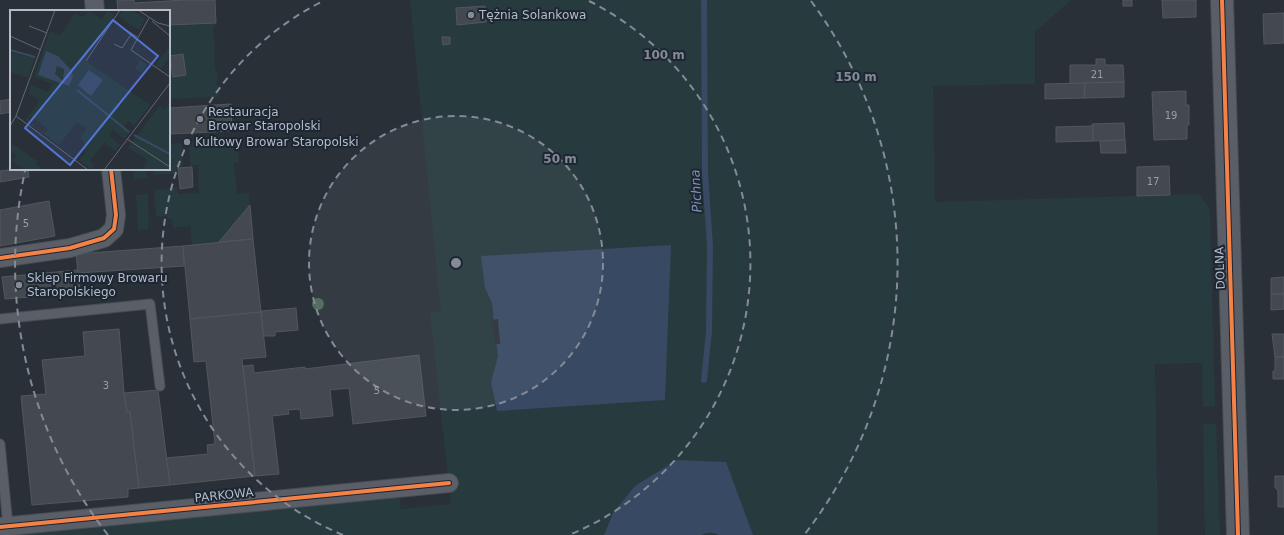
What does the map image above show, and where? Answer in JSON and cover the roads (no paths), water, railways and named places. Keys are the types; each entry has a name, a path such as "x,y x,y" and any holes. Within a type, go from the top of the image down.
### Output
{"street":[{"path":"94,0 95,10"},
{"name":"DOLNA","path":"1222,0 1238,535"},
{"path":"0,258 70,248 104,238 114,229 116,215 111,170"},
{"name":"PARKOWA","path":"4,526 44,529 449,483"}],"lane":[{"path":"0,319 150,304 160,386"},
{"path":"0,444 4,526"}],"water":[{"path":"671,245 665,400 497,411 491,382 498,356 492,303 485,288 481,256"},
{"path":"677,460 726,462 753,535 719,535 714,533 706,533 701,535 604,535 613,513 635,486"}],"waterway":[{"name":"Pichna","path":"704,0 705,173 710,246 709,331 704,380"}],"place":[{"name":"Tężnia Solankowa","path":"471,15"},
{"name":"Restauracja Browar Staropolski","path":"200,119"},
{"name":"Kultowy Browar Staropolski","path":"187,142"},
{"name":"Sklep Firmowy Browaru Staropolskiego","path":"19,285"}]}
